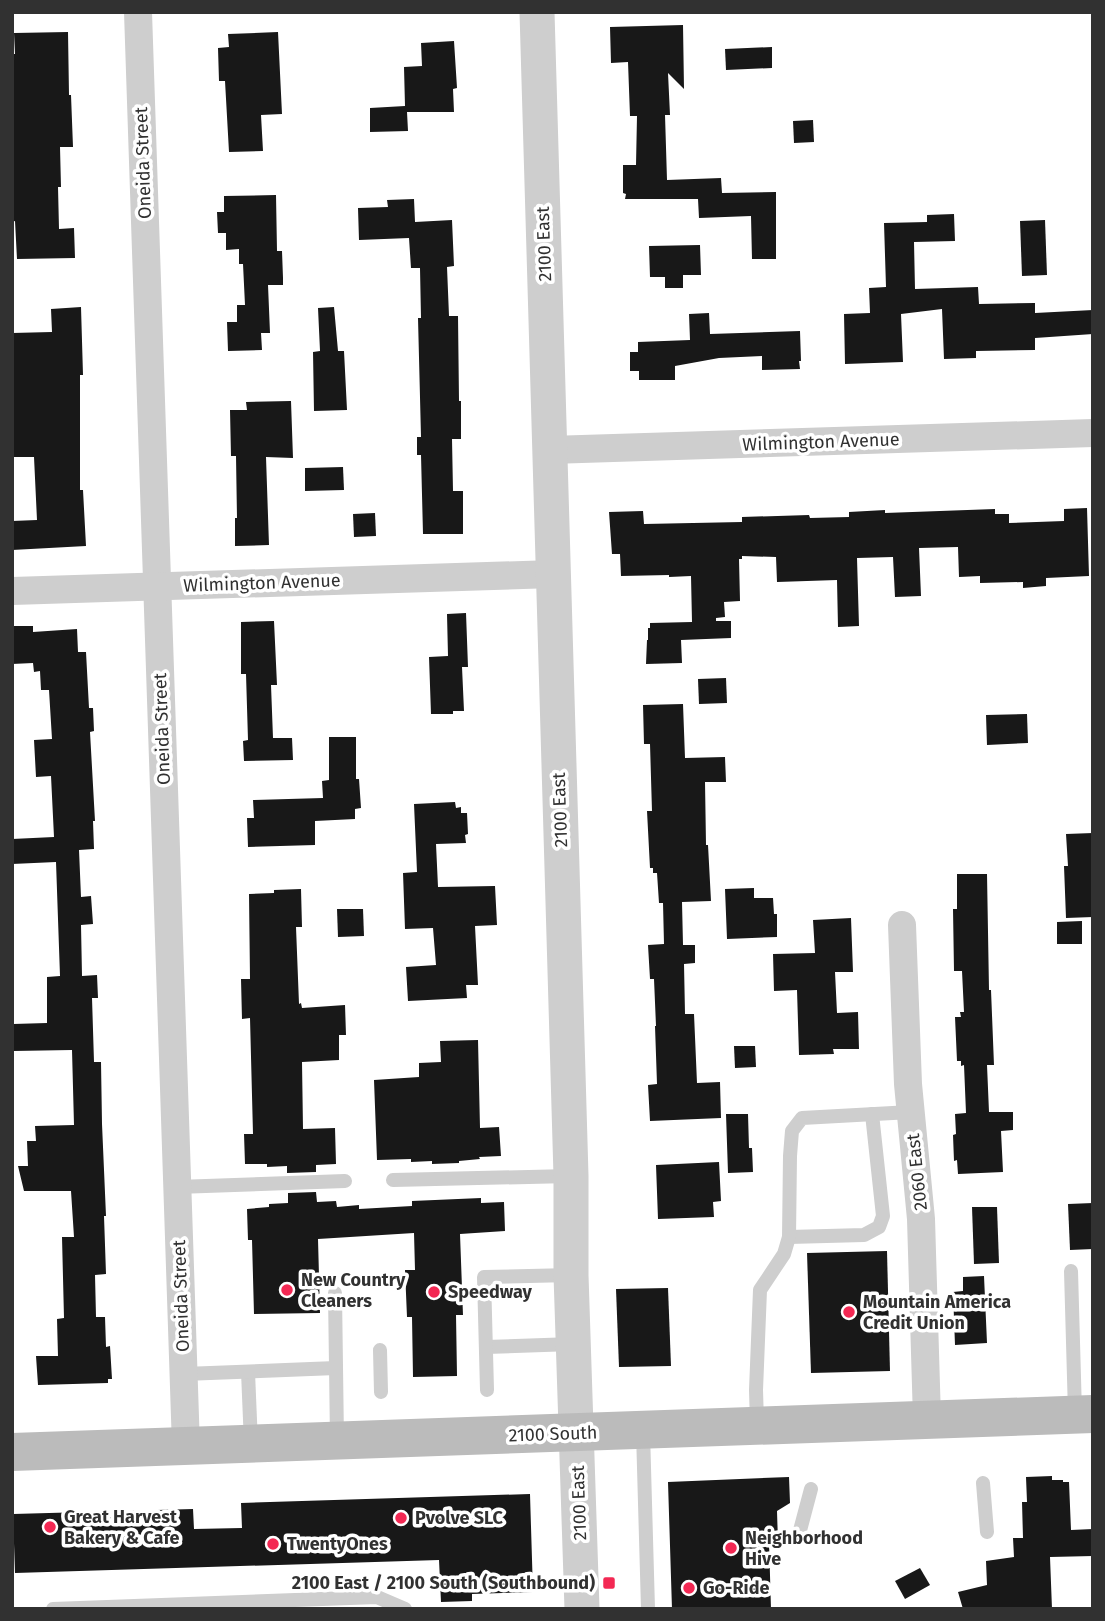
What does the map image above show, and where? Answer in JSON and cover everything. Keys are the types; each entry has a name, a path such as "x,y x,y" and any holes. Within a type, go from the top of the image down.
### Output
{"main road":[{"name":"2100 South","path":"12,1452 1084,1414"}],"street":[{"name":"Oneida Street","path":"138,12 186,1447"},
{"name":"2100 East","path":"537,12 582,1609"},
{"name":"Wilmington Avenue","path":"550,450 1093,433"},
{"name":"Wilmington Avenue","path":"12,591 554,574"},
{"name":"2060 East","path":"902,925 906,1063 922,1239 927,1419"}],"lane":[{"path":"758,1425 756,1390 760,1290 784,1254 789,1237 792,1131 802,1118 911,1112"},
{"path":"789,1237 864,1235 879,1227 883,1216 872,1114"},
{"path":"393,1180 571,1176"},
{"path":"177,1186 345,1181"},
{"path":"1071,1271 1084,1414"},
{"path":"487,1390 484,1277 571,1275"},
{"path":"335,1293 337,1441"},
{"path":"486,1346 573,1344"},
{"path":"380,1350 381,1392"},
{"path":"184,1374 336,1368"},
{"path":"248,1372 251,1445"},
{"path":"643,1430 648,1609"},
{"path":"983,1483 987,1532"},
{"path":"799,1538 811,1489"},
{"path":"53,1609 377,1597 405,1609"}],"building":[{"path":"683,25 684,89 668,73 670,115 665,115 667,180 721,178 722,193 776,192 776,259 752,259 751,216 699,218 698,199 625,199 623,165 636,165 637,116 630,116 628,62 611,63 610,27"},
{"path":"68,32 73,147 60,147 59,229 74,228 75,258 17,259 15,221 12,222 14,33"},
{"path":"278,32 282,114 261,115 263,151 229,152 225,81 219,81 218,48 229,47 228,34"},
{"path":"454,41 457,88 453,89 454,112 407,112 408,131 370,132 370,108 405,106 404,67 422,66 421,43"},
{"path":"772,47 772,68 726,70 725,49"},
{"path":"813,120 814,142 794,143 793,121"},
{"path":"276,195 277,251 282,251 283,285 268,285 270,333 261,333 262,350 228,351 227,322 237,322 237,305 245,305 243,264 239,264 239,249 226,250 226,233 218,233 217,212 224,212 224,196"},
{"path":"414,199 415,222 452,220 454,266 447,267 449,316 458,316 461,401 461,439 452,439 453,491 463,491 463,534 423,534 421,455 417,455 417,437 421,437 418,318 421,318 420,268 411,268 409,238 359,240 358,208 388,207 387,200"},
{"path":"954,214 955,241 914,242 915,289 978,287 979,304 1035,303 1035,313 1093,310 1093,334 1035,338 1035,350 976,351 976,358 944,359 942,309 901,314 903,362 845,364 844,314 870,313 869,288 886,287 884,223 927,222 927,215"},
{"path":"1045,220 1047,275 1022,276 1020,221"},
{"path":"700,245 701,275 683,275 683,288 665,288 665,277 650,277 649,246"},
{"path":"81,307 83,375 80,375 80,490 83,490 86,546 12,550 12,521 37,520 34,457 12,457 12,333 52,332 51,309"},
{"path":"334,307 338,351 344,351 347,410 314,411 313,352 320,351 318,308"},
{"path":"709,313 710,334 800,331 800,369 762,370 762,356 719,358 675,366 675,380 639,380 639,371 630,371 630,352 638,352 638,342 690,340 689,314"},
{"path":"291,401 293,458 266,457 269,545 235,546 236,456 231,456 230,410 247,410 246,402"},
{"path":"343,467 344,490 305,491 305,468"},
{"path":"1087,508 1089,576 1046,578 1046,586 1023,588 1023,582 980,583 980,576 959,577 958,547 919,548 921,596 895,597 893,557 857,558 859,626 838,627 837,580 777,582 776,557 742,556 742,559 739,559 740,601 724,602 725,617 716,618 716,621 731,621 731,638 681,640 682,663 646,664 650,623 692,622 691,576 621,576 620,554 612,554 609,512 643,511 644,524 742,522 742,517 849,517 849,512 885,510 885,513 995,509 995,514 1009,514 1009,523 1064,521 1064,509"},
{"path":"375,513 376,536 354,537 353,514"},
{"path":"466,613 468,667 462,667 464,711 431,714 429,657 448,656 447,614"},
{"path":"274,621 277,685 271,685 273,738 292,738 293,760 244,761 243,741 248,740 246,674 241,674 241,622"},
{"path":"12,626 33,626 33,632 77,629 78,652 86,652 89,708 93,708 94,731 90,732 95,821 94,849 79,850 81,897 91,896 93,924 81,925 82,976 97,975 98,998 92,998 94,1062 101,1062 106,1274 95,1275 96,1317 105,1317 106,1347 110,1346 112,1379 108,1379 108,1383 38,1385 36,1356 58,1356 57,1319 64,1318 62,1237 74,1237 71,1191 24,1191 18,1166 28,1166 27,1141 36,1141 35,1126 74,1125 72,1050 13,1051 13,1024 47,1023 47,977 60,976 56,862 12,864 12,839 54,837 51,776 36,777 34,740 52,739 49,690 41,690 40,671 34,672 33,663 12,664"},
{"path":"726,678 727,703 699,704 698,679"},
{"path":"683,704 685,758 725,757 726,782 705,782 706,845 711,901 682,902 683,945 695,945 695,963 684,964 685,1014 694,1014 697,1083 720,1082 721,1118 650,1121 648,1085 657,1084 654,979 650,979 648,945 664,944 663,903 659,903 657,873 653,873 653,868 650,868 647,811 652,811 650,744 644,744 643,705"},
{"path":"1027,714 1028,743 987,745 986,715"},
{"path":"329,737 356,737 356,779 359,779 361,808 355,809 355,819 315,821 315,845 248,847 247,818 254,818 253,800 323,798 322,781 329,780"},
{"path":"455,802 456,808 461,807 461,813 467,813 468,834 465,835 466,843 436,844 438,887 495,886 497,925 475,926 478,985 466,985 467,998 408,1001 406,967 436,965 433,928 405,929 403,873 417,872 414,804"},
{"path":"1093,833 1093,917 1066,918 1066,834"},
{"path":"957,874 987,874 989,990 994,1065 987,1065 989,1112 1013,1112 1013,1130 1001,1131 1003,1172 958,1174 957,1160 954,1161 955,1114 966,1113 964,1065 961,1066 961,1061 957,1061 955,1017 961,1017 960,1012 964,1012 962,971 954,971 953,909 957,909"},
{"path":"754,888 754,898 773,898 774,914 777,914 777,937 727,939 725,889"},
{"path":"301,889 302,927 296,927 299,1004 301,1003 302,1008 345,1005 346,1035 339,1035 339,1060 302,1062 303,1129 335,1128 336,1164 316,1165 316,1172 287,1173 287,1166 245,1164 244,1134 253,1134 250,1018 242,1019 241,979 250,979 249,894"},
{"path":"337,909 363,909 364,936 338,937"},
{"path":"851,918 853,972 835,972 837,1013 858,1012 859,1049 833,1049 834,1054 799,1055 797,990 774,991 773,954 815,953 813,920"},
{"path":"1082,921 1082,944 1057,944 1057,922"},
{"path":"478,1040 480,1128 499,1127 501,1156 479,1157 480,1159 459,1163 432,1164 432,1161 411,1162 411,1159 377,1160 374,1080 419,1077 419,1063 441,1062 440,1041"},
{"path":"734,1046 755,1046 756,1067 735,1068"},
{"path":"726,1114 748,1114 753,1172 728,1173"},
{"path":"719,1162 721,1201 713,1202 714,1217 658,1219 656,1165"},
{"path":"316,1192 317,1202 336,1201 337,1207 359,1205 359,1209 412,1206 412,1201 481,1198 481,1203 504,1202 505,1231 460,1234 463,1315 456,1315 457,1376 413,1377 412,1317 407,1317 405,1270 415,1270 414,1233 318,1239 320,1313 254,1314 252,1240 248,1240 247,1209 288,1203 288,1193"},
{"path":"1093,1203 1093,1249 1070,1250 1068,1204"},
{"path":"972,1207 997,1207 999,1263 974,1264"},
{"name":"Mountain America Credit Union","path":"887,1251 890,1371 811,1373 807,1253"},
{"path":"984,1276 987,1343 955,1345 953,1292 963,1291 963,1277"},
{"path":"668,1288 671,1366 619,1367 616,1289"},
{"path":"1052,1476 1052,1480 1069,1482 1071,1530 1093,1529 1093,1556 1050,1557 1052,1609 963,1609 958,1592 987,1585 986,1561 1014,1557 1013,1538 1023,1538 1022,1502 1027,1502 1026,1477"},
{"path":"789,1477 790,1503 777,1511 778,1542 769,1542 771,1609 672,1609 668,1482"},
{"name":"TwentyOnes","path":"530,1494 533,1592 472,1594 472,1601 441,1602 439,1560 15,1573 13,1514 193,1509 194,1529 242,1528 241,1503"},
{"path":"920,1568 930,1585 905,1599 895,1581"}],"place":[{"name":"New Country Cleaners","path":"287,1290"},
{"name":"Speedway","path":"434,1292"},
{"name":"Mountain America Credit Union","path":"849,1312"},
{"name":"Pvolve SLC","path":"401,1518"},
{"name":"Great Harvest Bakery & Cafe","path":"50,1527"},
{"name":"TwentyOnes","path":"273,1544"},
{"name":"Neighborhood Hive","path":"731,1548"},
{"name":"2100 East / 2100 South (Southbound)","path":"609,1583"},
{"name":"Go-Ride","path":"689,1588"}]}
